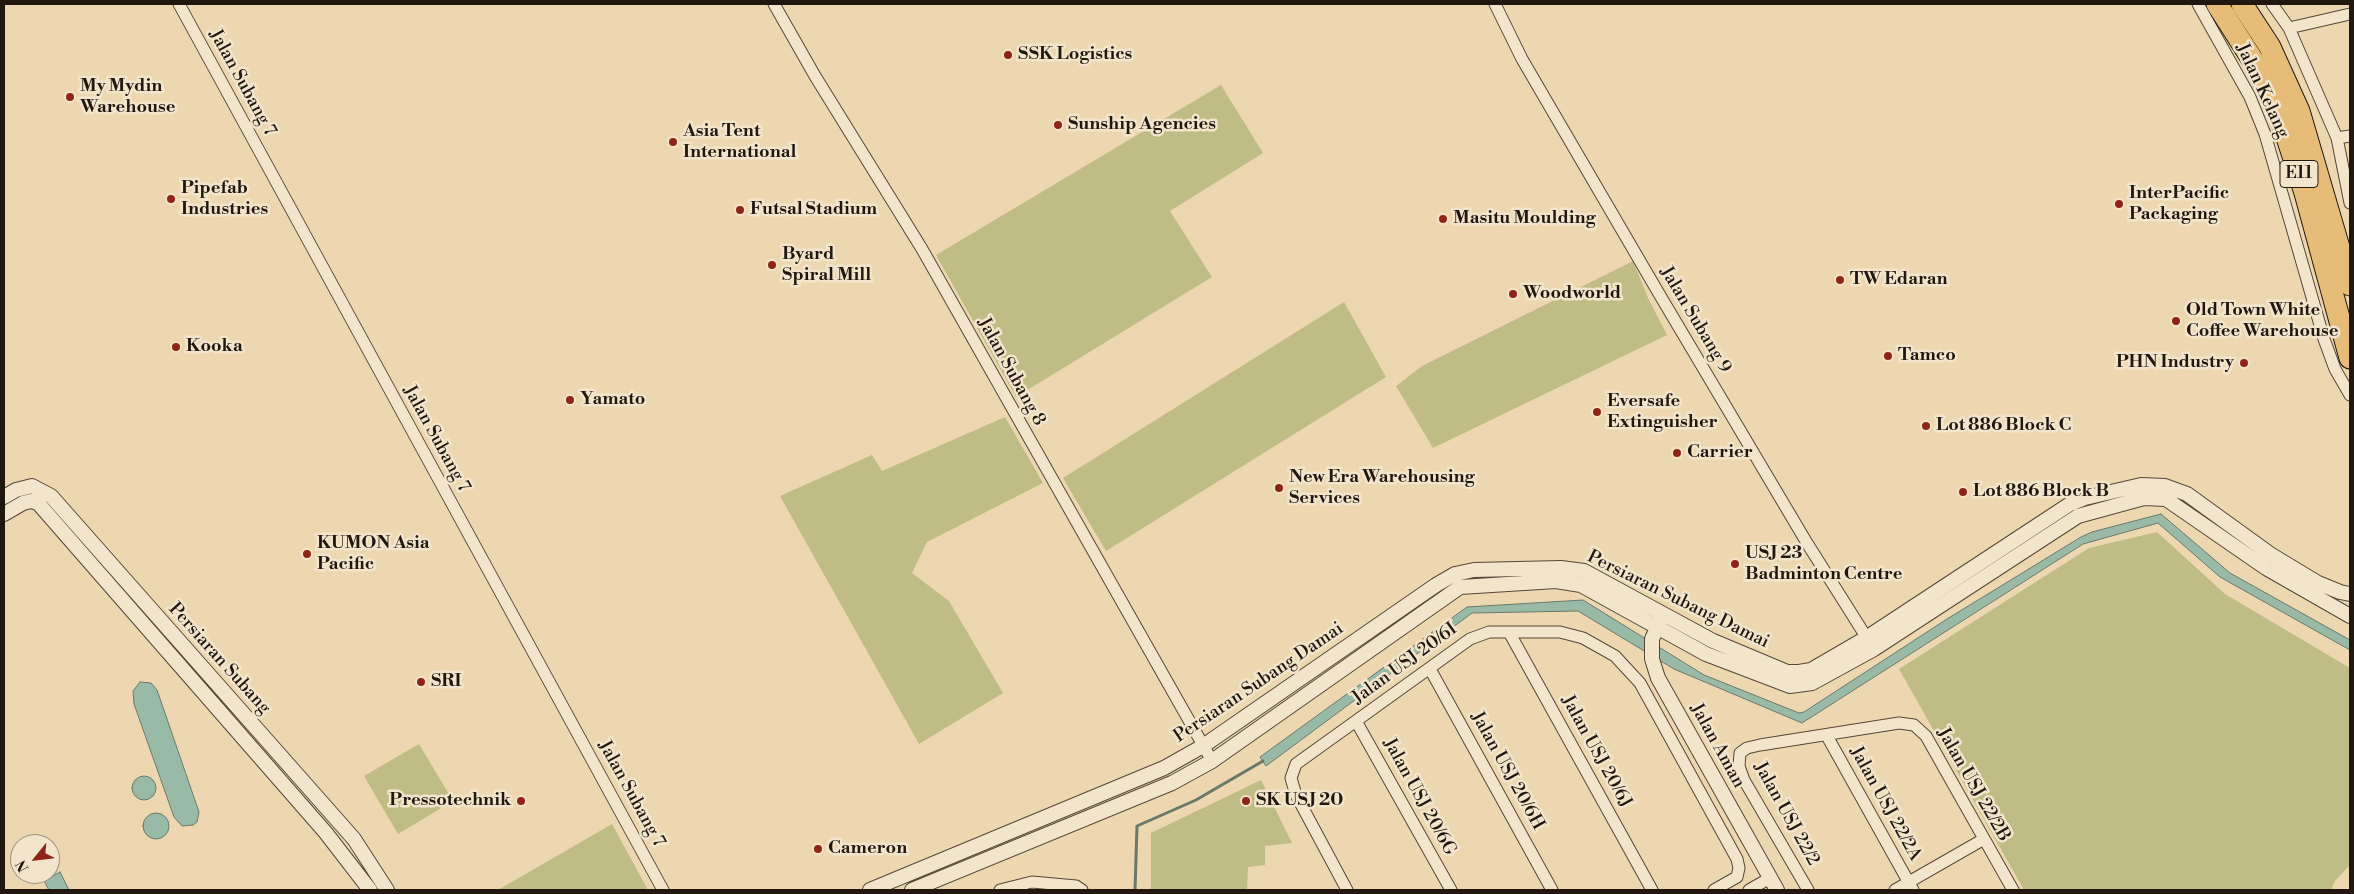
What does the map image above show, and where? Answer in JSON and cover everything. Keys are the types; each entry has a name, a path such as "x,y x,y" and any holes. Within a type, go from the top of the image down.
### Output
{"highway":[{"name":"E11","path":"2217,4 2254,62 2281,119 2305,193 2342,363"},
{"name":"E11","path":"2242,4 2270,47 2299,111 2350,285"}],"street":[{"name":"Jalan Subang 7","path":"179,4 663,890"},
{"name":"Jalan Subang 8","path":"774,4 824,90 922,249 1212,760"},
{"name":"Jalan Subang 9","path":"1495,4 1522,59 1653,284 1807,542 1870,643"},
{"name":"Jalan Kelang","path":"2198,4 2250,97 2265,134 2324,339 2342,363 2350,395"},
{"path":"2272,4 2289,28 2337,138 2350,204"},
{"path":"2289,28 2350,14"},
{"path":"2337,138 2350,136"},
{"name":"Persiaran Subang Damai","path":"1870,643 2064,507 2086,498 2140,485 2165,486 2186,494 2270,554 2318,583 2350,594"},
{"name":"Persiaran Subang","path":"4,497 16,490 32,486 51,496 339,821 354,839 387,890"},
{"name":"Persiaran Subang Damai","path":"912,890 1172,783 1212,760 1460,587 1556,581 1581,585 1659,624 1713,642 1787,672 1810,670 1870,643 2078,516 2144,498 2166,499 2266,568 2350,616"},
{"name":"Persiaran Subang","path":"4,514 23,503 31,501 38,504 326,833 370,890"},
{"name":"Persiaran Subang Damai","path":"870,890 1164,768 1203,746 1455,574 1474,570 1561,568 1584,571 1659,624"},
{"name":"Jalan Aman","path":"1659,624 1652,648 1655,669 1773,884"},
{"name":"Jalan USJ 20/6I","path":"1348,890 1293,787 1291,778 1296,764 1430,669 1470,638 1489,632 1509,632 1572,634 1601,646 1615,656 1640,682 1737,859 1739,868 1737,877 1714,890"},
{"name":"Jalan USJ 20/6J","path":"1509,632 1652,890"},
{"name":"Jalan USJ 20/6H","path":"1430,669 1552,890"},
{"name":"Jalan USJ 20/6G","path":"1356,721 1450,890"},
{"name":"Jalan USJ 22/2B","path":"1827,736 1899,723 1914,725 1921,730 2013,890"},
{"name":"Jalan USJ 22/2A","path":"1827,736 1911,886"},
{"name":"Jalan USJ 22/2","path":"1808,890 1744,780 1738,756 1747,748 1760,745 1827,736"},
{"path":"326,833 339,821"},
{"path":"1895,890 1911,886 1984,840"},
{"path":"1000,890 1032,882 1079,888"},
{"path":"1749,890 1773,884"}],"shaded area":[{"path":"1221,85 1263,153 1170,211 1212,277 1016,397 936,255"},
{"path":"1633,261 1648,298 1667,335 1433,448 1396,386 1422,366"},
{"path":"1344,302 1386,377 1106,551 1063,478"},
{"path":"1005,417 1043,483 927,542 912,573 949,601 1003,693 919,744 780,496 872,455 882,471"},
{"path":"2161,514 2230,573 2350,640 2350,650 2220,577 2158,523 2083,544 1802,723 1674,669 1578,611 1472,613 1266,766 1260,757 1467,607 1583,600 1704,675 1799,713 1804,712 1947,619 2081,537 2092,532"},
{"path":"2157,532 2225,594 2350,668 2350,865 2335,881 2331,890 2024,890 1899,669 2089,548"},
{"path":"140,682 151,683 157,690 199,812 197,822 193,825 182,826 174,817 134,704 133,691"},
{"path":"419,744 453,801 398,834 364,776"},
{"path":"144,776 153,779 156,788 153,797 144,800 135,797 132,788 135,779"},
{"name":"SK USJ 20","path":"1261,780 1292,843 1265,846 1265,865 1248,867 1247,890 1151,890 1151,833"},
{"path":"156,813 165,817 169,826 165,835 156,839 147,835 143,826 147,817"},
{"path":"612,824 648,890 498,890"},
{"path":"60,872 69,890 49,890 46,884 60,884"}],"waterway":[{"path":"1135,890 1137,826 1196,800 1263,761"}],"place":[{"name":"SSK Logistics","path":"1008,55"},
{"name":"My Mydin Warehouse","path":"70,97"},
{"name":"Sunship Agencies","path":"1058,125"},
{"name":"Asia Tent International","path":"673,142"},
{"name":"Pipefab Industries","path":"171,199"},
{"name":"InterPacific Packaging","path":"2119,204"},
{"name":"Futsal Stadium","path":"740,210"},
{"name":"Masitu Moulding","path":"1443,219"},
{"name":"Byard Spiral Mill","path":"772,265"},
{"name":"TW Edaran","path":"1840,280"},
{"name":"Woodworld","path":"1513,294"},
{"name":"Old Town White Coffee Warehouse","path":"2176,321"},
{"name":"Kooka","path":"176,347"},
{"name":"Tamco","path":"1888,356"},
{"name":"PHN Industry","path":"2244,363"},
{"name":"Yamato","path":"570,400"},
{"name":"Eversafe Extinguisher","path":"1597,412"},
{"name":"Lot 886 Block C","path":"1926,426"},
{"name":"Carrier","path":"1677,453"},
{"name":"New Era Warehousing Services","path":"1279,488"},
{"name":"Lot 886 Block B","path":"1963,492"},
{"name":"KUMON Asia Pacific","path":"307,554"},
{"name":"USJ 23 Badminton Centre","path":"1735,564"},
{"name":"SRI","path":"421,682"},
{"name":"Pressotechnik","path":"521,801"},
{"name":"SK USJ 20","path":"1246,801"},
{"name":"Cameron","path":"818,849"}]}
